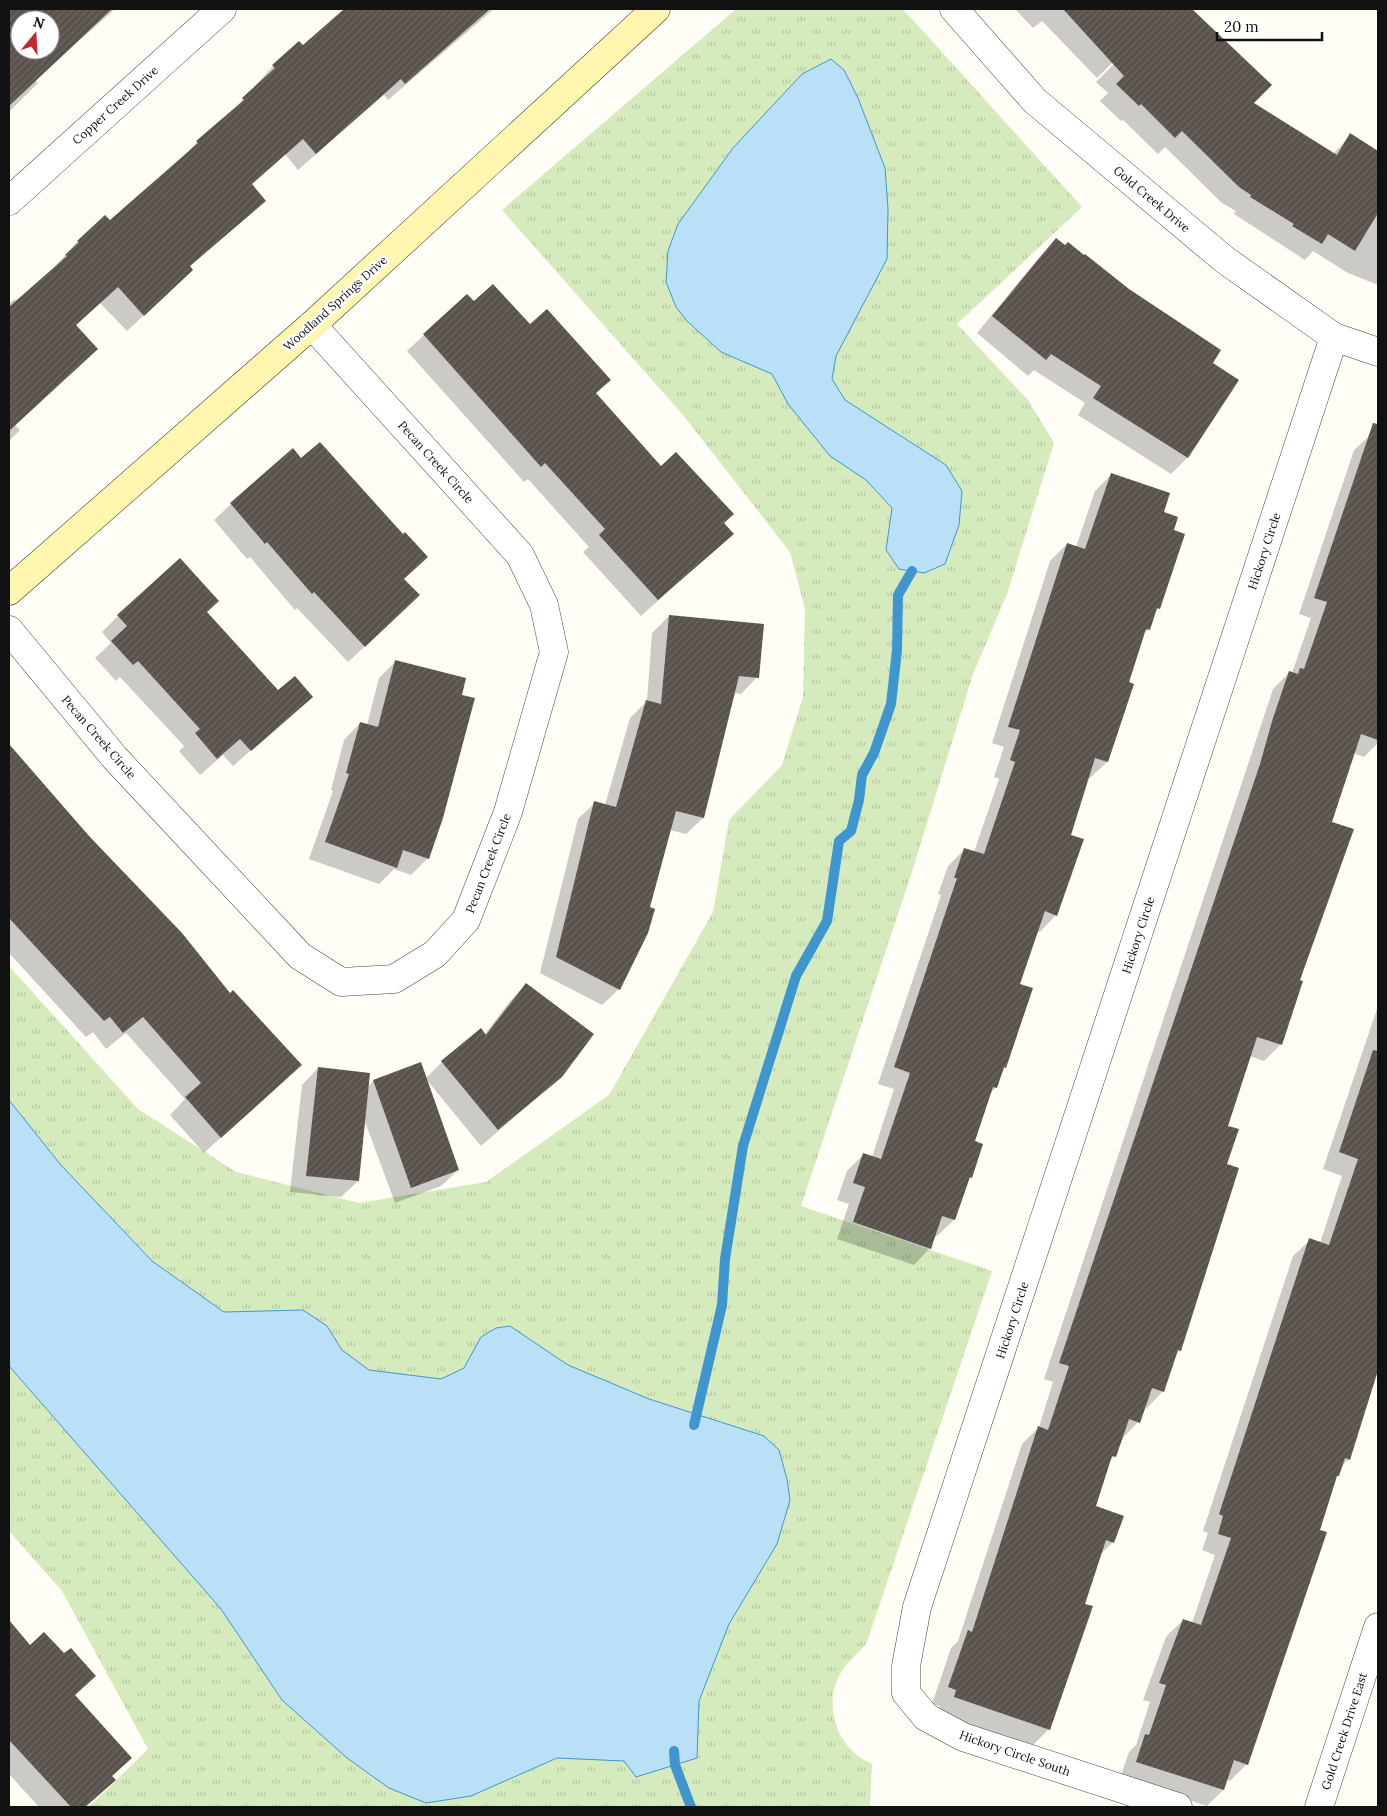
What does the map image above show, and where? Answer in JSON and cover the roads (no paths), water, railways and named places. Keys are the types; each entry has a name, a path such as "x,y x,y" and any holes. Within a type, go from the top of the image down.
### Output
{"street":[{"name":"Copper Creek Drive","path":"9,201 222,9"},
{"name":"Woodland Springs Drive","path":"9,591 312,325 656,9"},
{"name":"Gold Creek Drive","path":"954,9 1035,101 1225,260 1334,337 1378,352"},
{"name":"Pecan Creek Circle","path":"9,630 115,758 300,956 341,982 394,980 435,954 466,920 508,812 554,652 544,605 520,555 312,325"},
{"name":"Hickory Circle","path":"942,1534 1334,337"},
{"name":"Hickory Circle South","path":"942,1534 916,1607 906,1666 906,1693 926,1717 963,1737 1178,1807"},
{"name":"Gold Creek Drive East","path":"1318,1807 1378,1627"}],"water":[{"path":"831,59 844,70 858,98 885,168 888,209 887,259 836,356 832,379 845,400 946,465 962,491 959,525 945,564 924,573 899,569 886,550 892,508 866,480 830,456 788,404 772,374 721,352 687,321 676,307 666,282 668,251 678,224 733,148 802,74"},
{"path":"9,1100 60,1164 152,1261 224,1312 303,1310 327,1326 342,1350 369,1370 441,1379 464,1368 481,1337 496,1328 510,1326 568,1365 649,1399 764,1436 779,1450 787,1479 790,1500 777,1544 729,1624 699,1701 697,1758 636,1777 624,1761 557,1758 471,1796 426,1803 389,1788 347,1758 282,1700 221,1609 9,1366"}],"waterway":[{"path":"694,1425 722,1305 725,1259 743,1146 796,976 827,921 839,841 851,831 859,800 862,775 874,753 891,704 897,650 898,595 912,571"},
{"path":"674,1751 675,1765 691,1807"}]}
